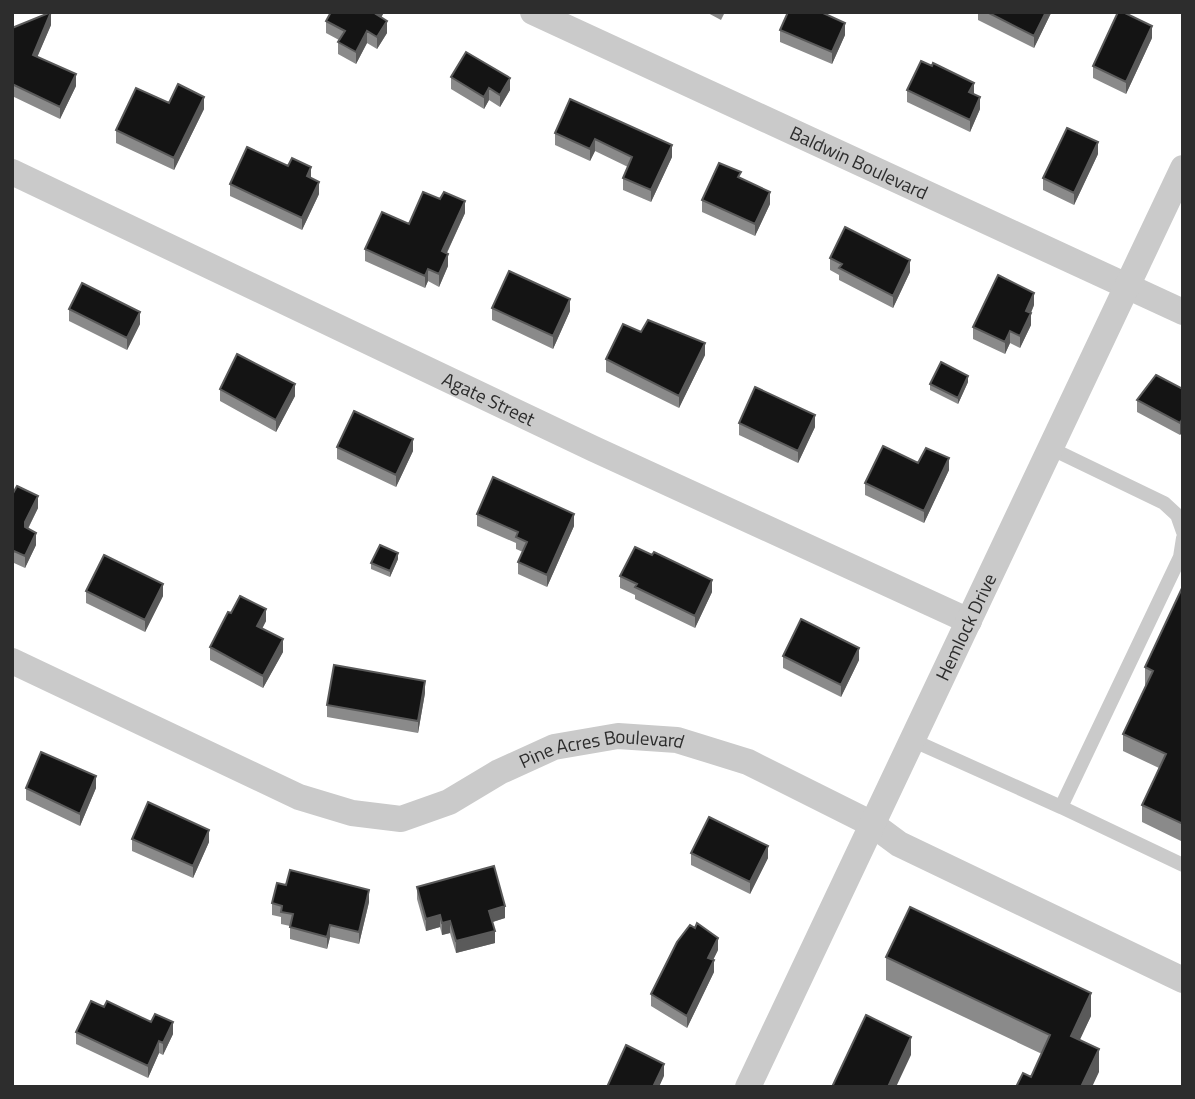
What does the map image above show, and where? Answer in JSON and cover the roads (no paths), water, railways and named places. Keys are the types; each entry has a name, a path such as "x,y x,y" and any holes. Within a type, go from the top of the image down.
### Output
{"street":[{"name":"Baldwin Boulevard","path":"533,12 1183,312"},
{"name":"Hemlock Drive","path":"748,1087 1183,168"},
{"name":"Agate Street","path":"12,172 594,449 969,621"},
{"name":"Pine Acres Boulevard","path":"12,661 299,797 352,813 401,819 449,802 499,772 555,747 618,736 677,740 748,762 872,824 899,844 1183,980"}],"lane":[{"path":"1050,448 1164,503 1177,515 1183,533"},
{"path":"1061,807 1180,557 1183,538"},
{"path":"912,740 1183,864"}]}
